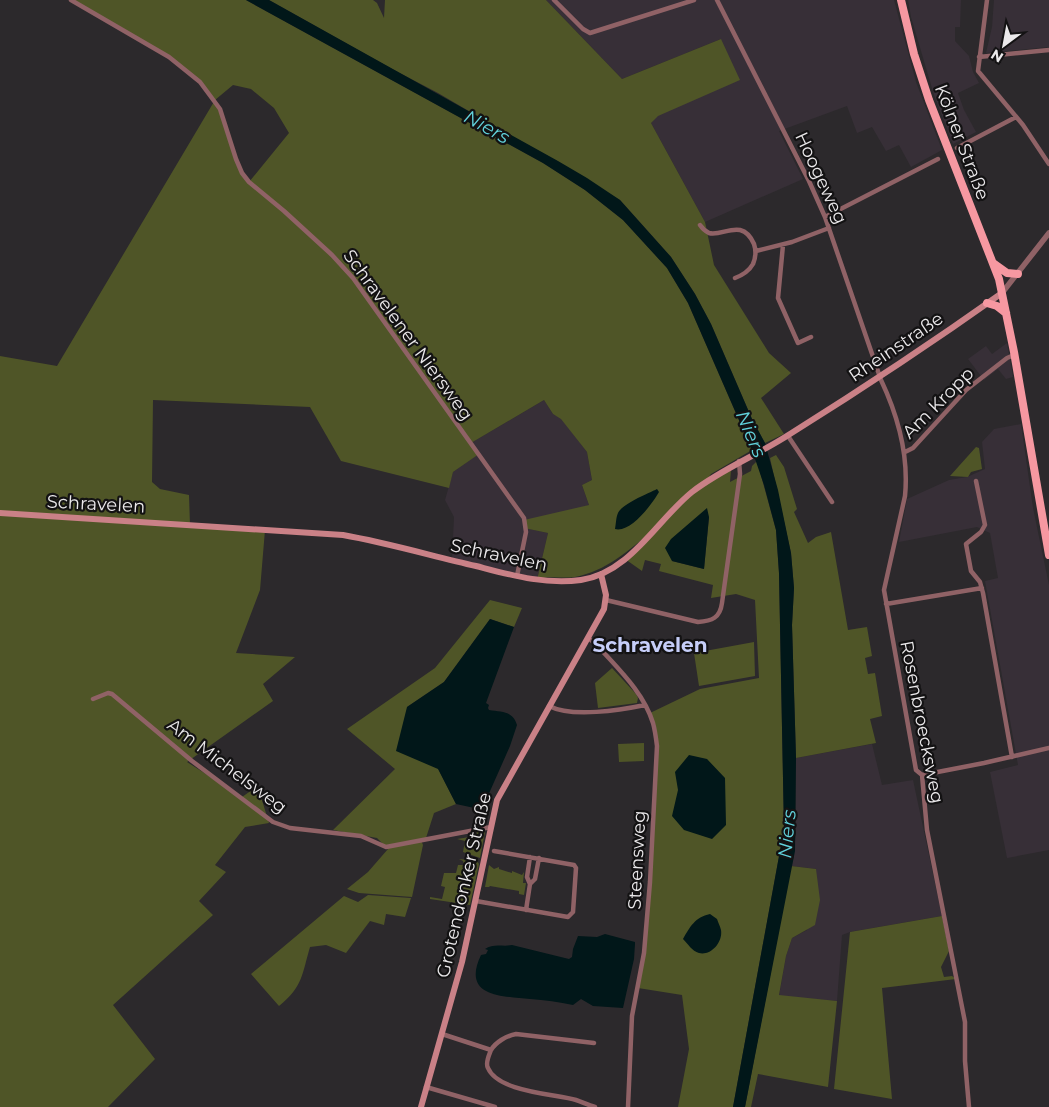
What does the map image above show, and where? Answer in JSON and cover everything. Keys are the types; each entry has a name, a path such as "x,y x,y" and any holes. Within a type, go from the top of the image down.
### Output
{"main road":[{"name":"Kölner Straße","path":"901,0 914,54 929,100 1002,293 1049,555"},
{"path":"992,263 1007,273 1018,274"},
{"name":"Rheinstraße","path":"739,461 788,436 1002,293"},
{"path":"987,303 997,306 1006,313"},
{"name":"Schravelen","path":"0,513 343,535 533,580 560,582 584,580 601,574 625,559 691,493 739,461"},
{"path":"601,574 606,590 606,600"},
{"name":"Grotendonker Straße","path":"420,1107 442,1034 476,901 496,804 501,790 588,638 604,609 606,600"}],"street":[{"name":"Schravelener Niersweg","path":"71,0 169,57 200,82 220,109 242,174 332,255 353,278 524,518 526,532 517,576"},
{"path":"554,0 583,30 590,33 694,0"},
{"name":"Hoogeweg","path":"717,0 810,181 826,217 880,376"},
{"path":"987,0 978,65 980,74 1016,117 1049,164"},
{"path":"979,57 1049,50"},
{"path":"957,148 1016,117"},
{"path":"826,217 938,159"},
{"path":"700,225 705,231 710,233 729,229 742,232 752,241 756,251 750,269 743,275 735,278"},
{"path":"756,251 783,245 829,228"},
{"name":"Rheinstraße","path":"1002,293 1049,233"},
{"path":"783,245 778,298 798,343 811,337"},
{"name":"Am Kropp","path":"904,452 913,448 966,390 1007,358 1014,355"},
{"name":"Rosenbroecksweg","path":"880,376 900,429 906,482 905,496 884,590 916,770 922,774 928,830 965,1022 965,1061 970,1107"},
{"path":"788,436 832,502"},
{"path":"606,600 698,622 713,620 717,617 722,603 740,474 739,461"},
{"path":"976,481 985,525 981,532 966,544 971,571 980,582 982,588 1012,757"},
{"path":"886,604 982,588"},
{"name":"Steensweg","path":"588,638 596,644 638,692 654,725 657,746 650,882 644,952 632,1016 628,1107"},
{"name":"Am Michelsweg","path":"93,699 108,693 112,694 192,761 273,822 290,828 361,836 386,847 491,827"},
{"path":"549,706 561,710 586,712 645,705"},
{"path":"922,774 1049,748"},
{"path":"476,901 568,917 572,912 575,866 494,851"},
{"path":"530,857 527,877 530,884"},
{"path":"526,910 530,884 535,878 538,858"},
{"path":"442,1034 491,1050"},
{"path":"594,1043 516,1034 510,1035 495,1044 487,1064 488,1069 493,1075 509,1085 536,1094 576,1100 594,1107"},
{"path":"426,1087 496,1107"}],"shaded area":[{"path":"546,0 894,0 916,82 942,150 911,167 899,145 886,151 872,127 857,133 847,106 779,131 803,179 705,222 651,123 721,39 622,79"},
{"path":"908,0 961,0 960,27 955,27 955,41 969,56 973,72 979,83 958,93 964,110 976,132 953,144 934,95 911,17"},
{"path":"994,0 1049,0 1049,47 986,53 992,27"},
{"path":"1007,343 1013,377 1006,379 998,369 984,380 968,359 986,346 992,354"},
{"path":"544,400 553,414 561,418 587,452 592,480 582,485 589,505 525,528 548,533 537,580 452,560 454,517 445,500 453,472 478,454 471,443"},
{"path":"1021,424 1033,508 1049,585 1049,850 1007,858 990,772 1018,765 985,581 998,578 990,533 977,527 899,542 907,499 949,480 967,477 985,469 982,442 994,429"},
{"path":"872,744 882,785 913,780 942,916 842,935 837,1001 779,996 786,956 792,938 807,930 816,869 791,866 796,834 796,758"}],"green space":[{"path":"71,0 246,0 543,163 585,190 623,220 667,268 688,303 752,450 711,474 704,483 731,470 730,482 751,471 752,466 757,461 776,530 779,573 784,829 733,1107 678,1107 689,1049 682,995 638,988 644,953 657,746 650,713 700,689 759,678 755,600 736,594 711,598 713,585 659,571 661,564 645,560 642,571 625,559 652,531 616,559 597,570 575,577 537,580 548,533 524,528 524,520 589,505 582,485 592,480 587,452 561,419 553,414 544,400 471,443 479,454 453,472 449,488 341,461 310,407 153,400 152,482 160,489 189,495 190,525 265,530 260,590 236,653 295,657 263,684 273,701 187,762 242,797 252,790 261,797 269,823 245,827 215,865 226,872 199,901 213,915 113,1005 155,1059 108,1107 0,1107 0,356 57,366 215,100 200,82 169,57","holes":["233,85 251,89 274,108 289,133 249,182 236,159 215,100","709,517 704,569 672,561"]},
{"path":"269,0 373,0 377,3 384,18 385,0 546,0 622,79 721,39 740,80 658,116 651,123 705,222 714,265 769,353 791,373 761,398 784,434 765,443 752,419 711,324 695,294 671,257 620,200 438,93"},
{"path":"976,447 979,448 982,469 971,472 968,477 950,476"},
{"path":"776,455 784,467 797,509 794,512 808,543 816,537 831,532 848,630 867,627 872,656 865,658 868,674 875,673 882,716 870,719 876,743 796,758 792,625 794,588 791,553 770,458"},
{"path":"490,600 522,608 514,627 490,619 444,682 407,707 456,804 434,813 426,838 421,840 423,845 412,897 359,893 347,889 368,872 388,849 377,838 333,830 395,769 347,729 435,668"},
{"path":"754,642 755,676 699,686 694,653"},
{"path":"612,668 636,694 638,698 637,703 598,708 595,683"},
{"path":"644,743 644,761 619,762 618,744"},
{"path":"484,830 480,858 463,852 465,841 457,839 476,836 477,832"},
{"path":"470,857 479,864 470,905 430,899 430,897 442,899 445,887 441,886 444,873 456,873 458,865 464,864 459,859 469,860"},
{"path":"489,865 494,869 499,867 499,869 522,875 524,872 523,883 526,883 524,895 519,894 519,891 490,886 485,887"},
{"path":"791,866 816,869 820,900 815,925 792,938 786,956 779,995 837,1001 828,1087 758,1074 751,1107 745,1107"},
{"path":"368,895 411,898 405,917 386,914 384,925 370,921 346,953 326,945 310,947 303,973 297,986 293,993 279,1006 251,974 344,896 358,902"},
{"path":"942,916 949,951 941,967 944,977 952,976 956,979 882,988 892,1099 834,1089 850,932"}],"water":[{"name":"Niers","path":"246,0 269,0 558,161 620,200 671,257 695,294 711,324 752,419 765,443 778,490 791,553 794,588 792,625 796,758 795,851 745,1107 733,1107 784,829 779,573 776,530 752,450 688,303 667,268 623,220 585,190 543,163"},
{"path":"657,489 659,492 634,522 628,527 615,529 617,515 624,506"},
{"path":"707,508 709,517 704,569 672,561 665,548 671,539"},
{"path":"490,619 514,627 486,703 489,705 489,710 503,712 513,717 517,725 510,746 483,807 479,809 456,804 438,769 396,751 407,707 444,682"},
{"path":"689,755 707,759 725,778 726,825 712,839 684,830 672,816 678,790 675,772"},
{"path":"710,914 717,919 721,930 720,939 712,950 699,953 692,949 683,939 700,917"},
{"path":"605,934 635,942 634,959 623,1008 593,1006 581,999 573,1005 497,995 480,987 476,979 476,969 481,955 486,954 488,950 485,949 488,947 512,945 569,959 572,957 578,936 597,937"}],"district":[{"name":"Schravelen","path":"650,645"}]}
